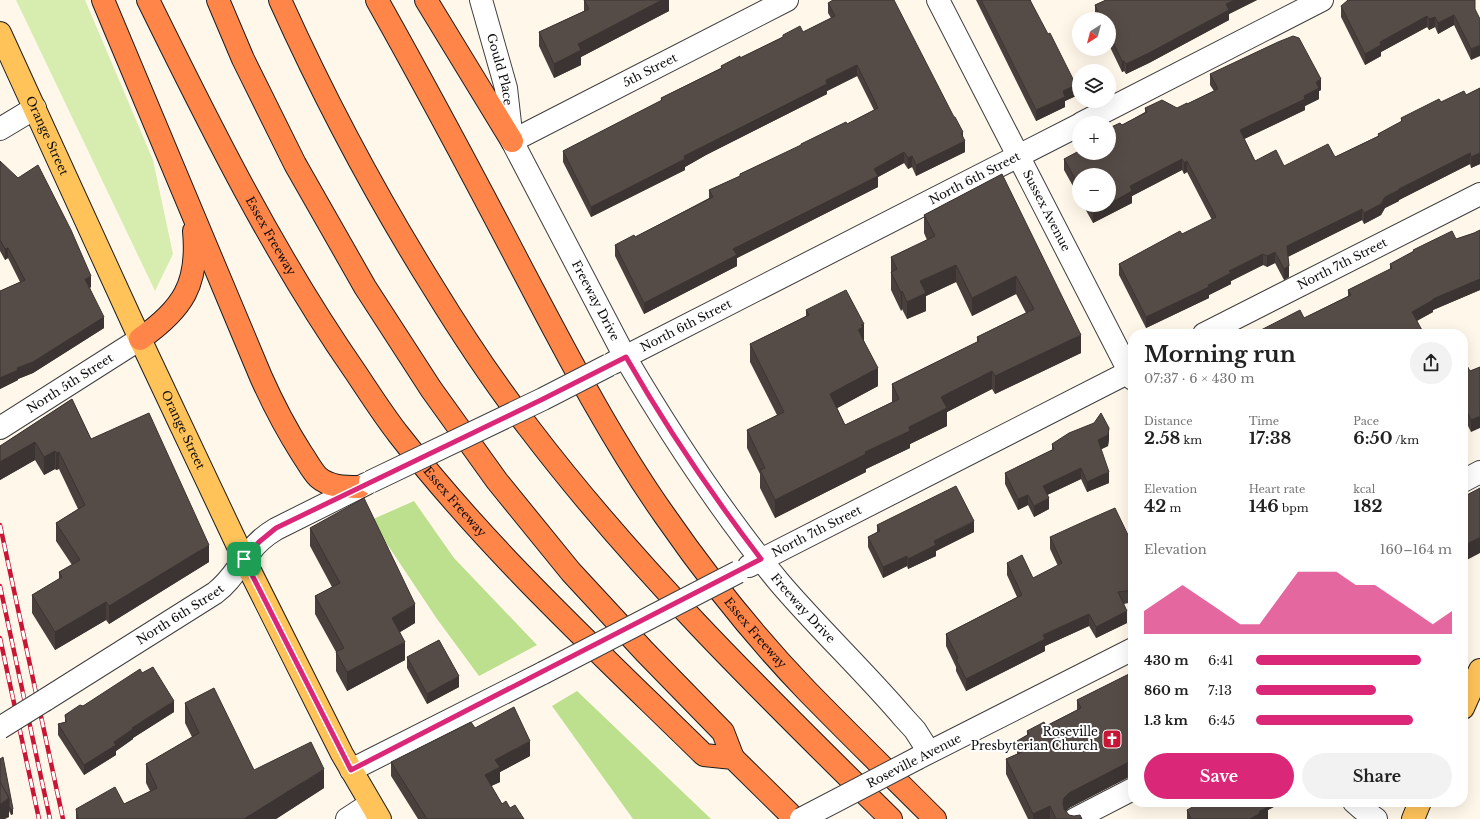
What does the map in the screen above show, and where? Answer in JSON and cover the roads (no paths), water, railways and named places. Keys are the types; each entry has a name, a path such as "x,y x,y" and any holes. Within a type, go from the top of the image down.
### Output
{"highway":[{"path":"103,0 261,377 281,419 318,477 326,482 341,487 365,484"},
{"name":"Essex Freeway","path":"148,0 225,154 265,229 325,327 399,435 462,510 540,594 704,755 733,758"},
{"path":"218,0 243,59 295,164 365,287 418,369 474,450 521,512 597,602 723,732 733,758 795,819"},
{"path":"280,0 330,106 385,208 460,330 528,428 599,515 673,600 757,687 891,819"},
{"name":"Essex Freeway","path":"377,0 457,145 581,380 620,448 665,516 708,576 766,646 807,690 935,819"},
{"path":"426,0 512,141"},
{"path":"140,339 159,326 179,305 190,283 196,257 194,228 189,205"}],"main road":[{"name":"Orange Street","path":"0,33 140,339 244,559 351,770 375,812"},
{"path":"1468,697 1480,670"},
{"path":"1413,819 1418,807"}],"street":[{"name":"Gould Place","path":"481,0 506,88 512,141"},
{"name":"5th Street","path":"512,141 787,0"},
{"name":"Sussex Avenue","path":"938,0 1128,366"},
{"path":"1096,116 1322,0"},
{"path":"0,129 35,108"},
{"name":"North 6th Street","path":"0,728 215,593 232,578 244,559 259,542 276,528 536,402 1072,129"},
{"name":"Freeway Drive","path":"512,141 617,361 661,416 720,505 761,559 826,635 915,730 924,755"},
{"name":"North 7th Street","path":"1214,329 1480,194"},
{"name":"North 5th Street","path":"0,428 140,339"},
{"name":"North 7th Street","path":"351,770 761,559 1128,376"},
{"path":"1468,478 1480,472"},
{"name":"Roseville Avenue","path":"802,819 1128,651"},
{"path":"1075,819 1128,792"},
{"path":"347,819 375,812"}],"railway":[{"path":"0,525 63,819"},
{"path":"0,586 50,819"},
{"path":"0,638 39,819"}],"place":[{"name":"Roseville Presbyterian Church","path":"1112,739"}]}
